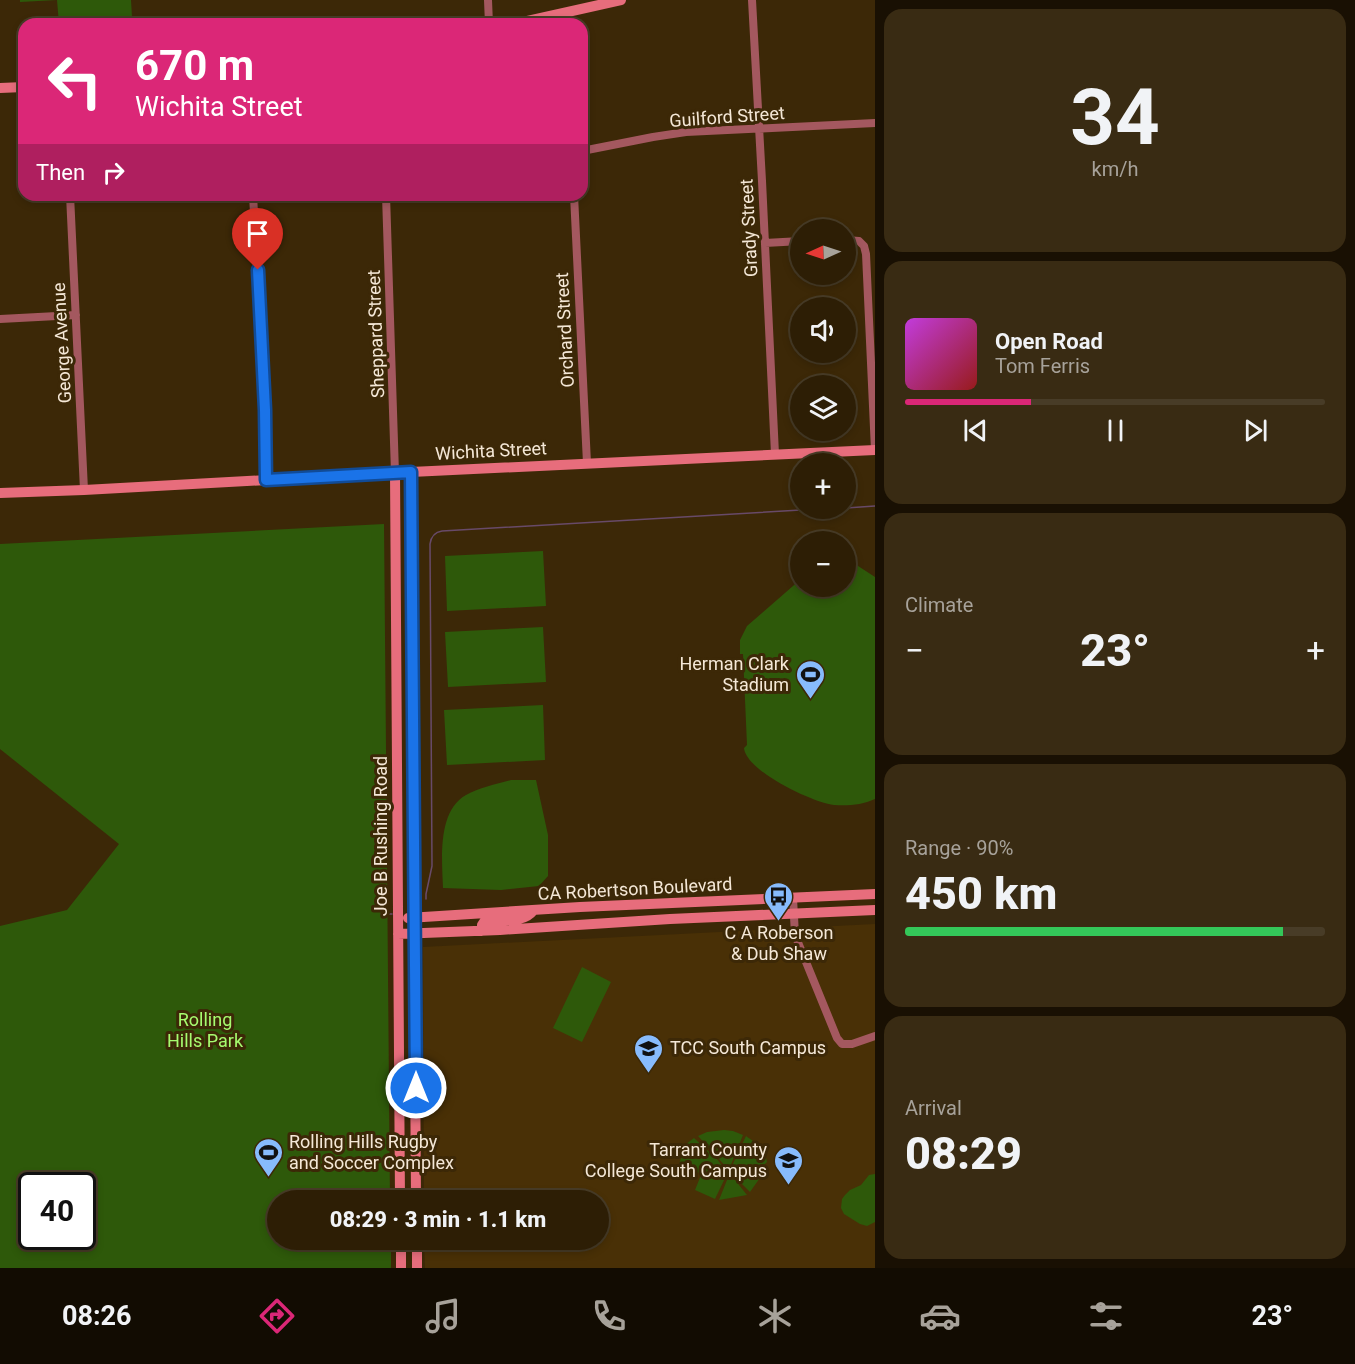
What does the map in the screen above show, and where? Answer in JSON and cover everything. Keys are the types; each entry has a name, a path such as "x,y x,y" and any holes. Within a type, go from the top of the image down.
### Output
{"street":[{"path":"488,0 489,18"},
{"path":"565,18 583,4 621,0"},
{"name":"Grady Street","path":"752,0 775,454"},
{"path":"0,88 18,87"},
{"name":"Guilford Street","path":"588,150 686,132 875,123"},
{"name":"George Avenue","path":"70,201 84,490"},
{"path":"253,201 265,410 266,480"},
{"name":"Sheppard Street","path":"386,201 395,472"},
{"name":"Orchard Street","path":"574,201 587,463"},
{"path":"856,241 864,246 866,254 875,450"},
{"path":"765,243 790,242"},
{"path":"0,319 76,315"},
{"name":"Wichita Street","path":"0,493 875,450"},
{"name":"Joe B Rushing Road","path":"395,472 400,1190"},
{"name":"Joe B Rushing Road","path":"411,472 416,1190"},
{"name":"CA Robertson Boulevard","path":"398,918 580,907 875,894"},
{"path":"793,898 796,938 837,1038 842,1044 852,1044 875,1036"},
{"path":"669,904 670,919"},
{"path":"580,907 582,925"},
{"path":"482,931 484,922 523,919 533,910"},
{"name":"CA Robertson Boulevard","path":"398,934 875,910"},
{"path":"400,1131 416,1132"},
{"path":"401,1250 401,1268"},
{"path":"417,1250 417,1268"},
{"path":"401,1255 417,1255"}],"shaded area":[{"name":"TCC South Campus","path":"875,924 875,1268 425,1268 424,1250 609,1250 609,1190 424,1190 423,947"}],"green space":[{"path":"20,0 57,0 20,2"},
{"path":"57,0 131,0 132,17 58,18"},
{"name":"Rolling Hills Park","path":"384,524 390,1190 267,1190 267,1250 391,1250 391,1268 0,1268 0,926 67,910 119,844 0,749 0,544"},
{"path":"543,551 546,606 447,611 445,556"},
{"name":"Herman Clark Stadium","path":"856,565 875,577 875,799 850,805 824,803 797,792 768,776 748,757 744,748 747,745 743,654 740,654 740,640 747,626 790,589 790,597 856,597"},
{"path":"543,627 546,682 448,687 445,632"},
{"path":"543,705 545,760 447,765 444,710"},
{"path":"511,780 536,780 548,835 548,876 539,886 501,890 443,888 443,837 450,812 466,795"},
{"path":"582,967 611,982 582,1042 553,1028"},
{"path":"724,1130 743,1135 730,1167 727,1168 698,1136 707,1132"},
{"path":"746,1136 762,1150 767,1162 763,1166 733,1170 731,1168"},
{"path":"694,1138 717,1159 725,1170 692,1173 679,1164 686,1144"},
{"path":"759,1169 762,1175 750,1192 732,1174 733,1171"},
{"path":"726,1172 715,1199 695,1190 701,1175"},
{"path":"875,1174 875,1222 867,1226 844,1214 841,1208 842,1199 850,1190 861,1185 869,1175"},
{"path":"729,1175 747,1195 719,1200"}],"waterway":[{"path":"856,507 875,506"},
{"path":"426,899 432,866 430,544 434,535 442,531 790,511"},
{"path":"381,914 392,914"}],"place":[{"name":"Herman Clark Stadium","path":"810,700"},
{"name":"C A Roberson & Dub Shaw","path":"779,922"},
{"name":"TCC South Campus","path":"649,1074"},
{"name":"Rolling Hills Rugby and Soccer Complex","path":"268,1178"},
{"name":"Tarrant County College South Campus","path":"788,1186"}],"route":[{"path":"258,270 266,480 411,472 416,1088"}]}
